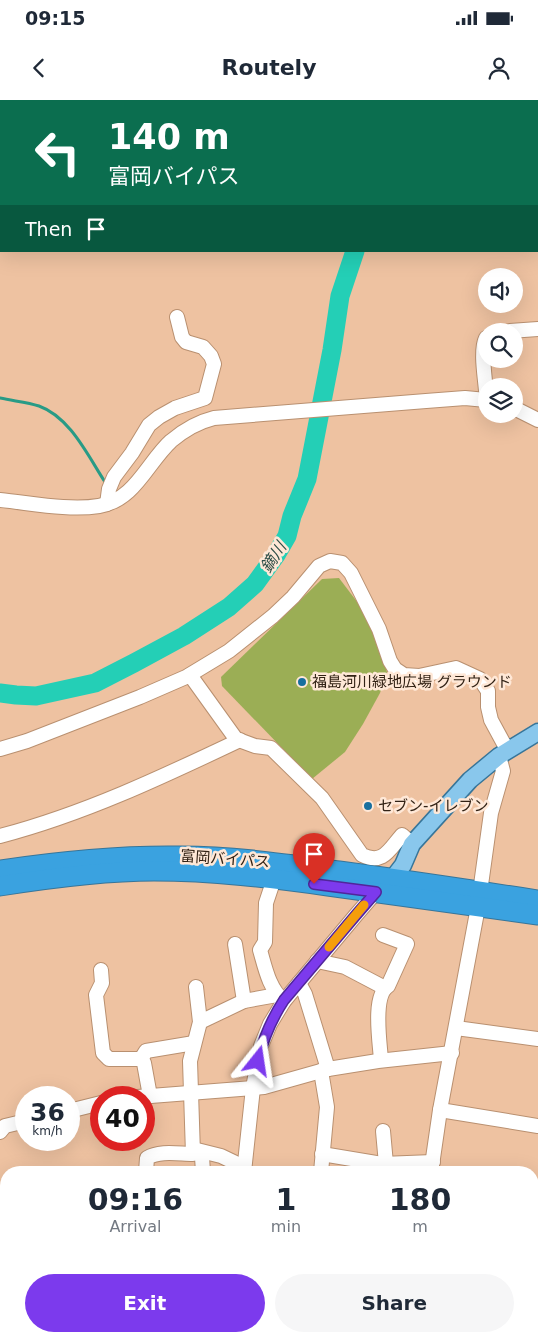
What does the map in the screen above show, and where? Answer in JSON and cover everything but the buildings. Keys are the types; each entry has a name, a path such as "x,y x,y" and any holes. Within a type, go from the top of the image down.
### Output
{"highway":[{"name":"富岡バイパス","path":"0,870 118,857 182,856 255,860 393,878 538,915"},
{"name":"富岡バイパス","path":"0,886 119,872 152,871 220,873 376,892 479,899 538,900"}],"main road":[{"path":"376,892 393,878 403,865 412,844 463,787 505,752 538,732"}],"street":[{"path":"107,504 109,490 114,477 132,454 149,425 175,408 205,398 214,364 211,356 203,347 186,342 182,337 177,317"},
{"path":"523,330 538,329"},
{"path":"0,500 75,508 100,506 115,501 135,486 170,442 196,424 214,418 465,398 478,399"},
{"path":"523,412 538,420"},
{"path":"0,749 27,741 190,675 229,651 273,616 293,597 320,566 330,561 342,563 351,572 379,630 390,661 395,669 404,675 419,676 456,668 480,679 488,691 488,707 491,720 504,744 505,752 503,771 490,813 479,899 440,1110 432,1166"},
{"path":"190,675 236,739 255,746 271,748 319,795 362,855 371,859 378,858 386,854 402,835 412,844"},
{"path":"0,836 36,827 113,798 240,740"},
{"path":"274,879 266,903 265,942 260,950 266,971 281,998"},
{"path":"244,1166 253,1088 258,1061 264,1036 276,1013 281,998 317,962 376,892"},
{"path":"381,1060 379,1005 383,990 388,986 406,944 383,935"},
{"path":"235,944 244,1001"},
{"path":"317,962 345,967 385,988"},
{"path":"101,970 102,983 96,995 102,1053 109,1059 140,1059 144,1063 148,1086"},
{"path":"299,982 305,994 324,1070 327,1107 321,1166"},
{"path":"146,1166 147,1158 158,1154 193,1154 190,1061 200,1022 196,987"},
{"path":"200,1022 244,1001 281,998"},
{"path":"456,1028 538,1039"},
{"path":"140,1059 146,1051 194,1042"},
{"path":"155,1096 264,1087 324,1070 381,1060 452,1053"},
{"path":"440,1110 538,1126"},
{"path":"0,1132 6,1126 15,1124"},
{"path":"383,1130 386,1164"},
{"path":"193,1149 221,1156 237,1166"},
{"path":"193,1149 202,1157 203,1166"},
{"path":"322,1154 382,1164 417,1166"}],"green space":[{"name":"福島河川緑地広場 グラウンド","path":"339,578 358,603 375,633 387,672 380,693 345,752 312,779 222,686 221,677 322,579"}],"waterway":[{"name":"鏑川","path":"0,693 36,696 95,683 184,636 229,607 255,584 287,536 292,516 307,479 332,350 340,296 355,252"},
{"path":"0,398 30,403 50,411 77,438 105,482"}],"slow traffic":[{"path":"329,947 364,905"}],"place":[{"name":"福島河川緑地広場 グラウンド","path":"302,682"},
{"name":"セブン-イレブン","path":"368,806"}],"route":[{"path":"258,1061 264,1036 284,1000 376,892 314,884"}]}
